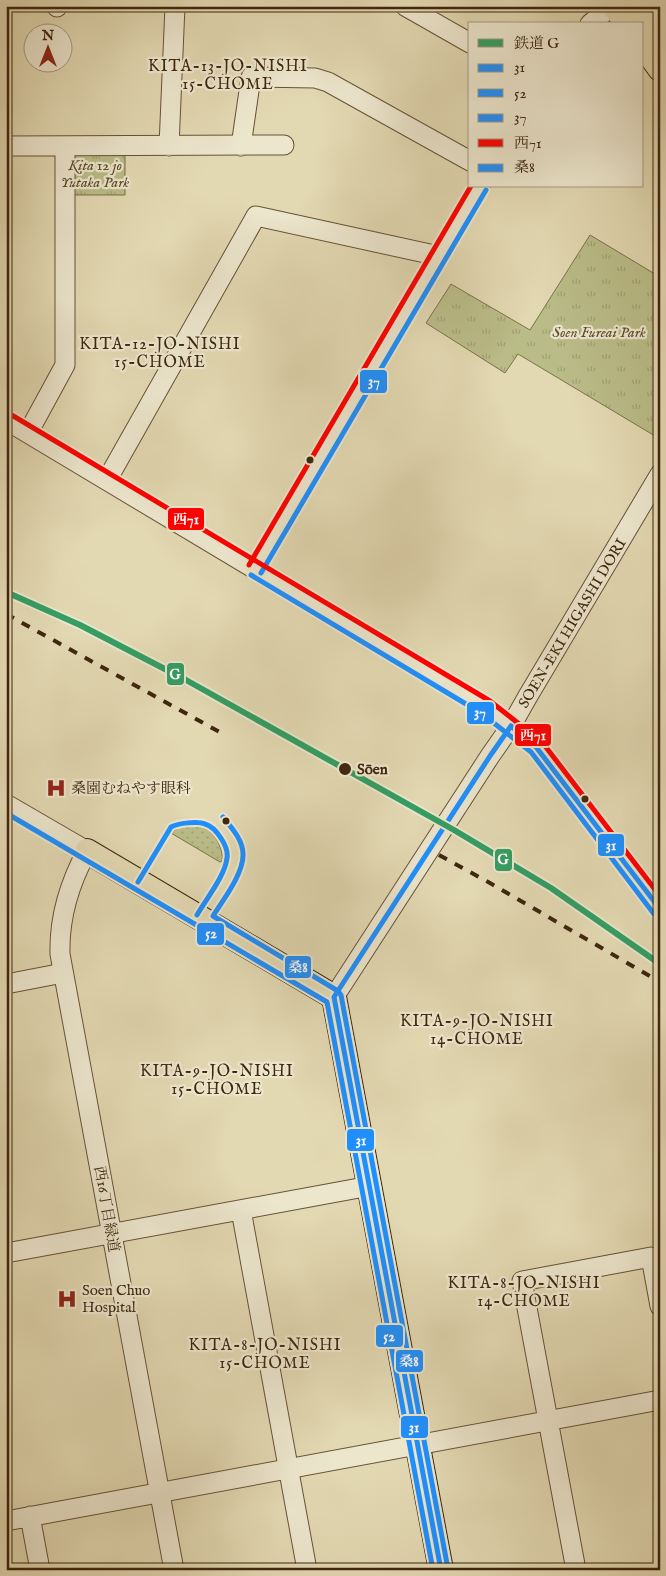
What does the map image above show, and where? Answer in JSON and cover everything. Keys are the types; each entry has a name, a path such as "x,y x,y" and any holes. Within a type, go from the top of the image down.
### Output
{"main road":[{"path":"613,6 625,22"},
{"path":"637,6 660,38"},
{"path":"644,47 660,69"},
{"path":"87,852 334,997 441,1570"}],"street":[{"path":"169,146 175,6"},
{"path":"405,6 468,42"},
{"path":"593,22 613,6"},
{"path":"241,146 252,77 315,78 328,82 468,160"},
{"path":"6,146 284,145"},
{"path":"28,433 65,365 64,146"},
{"path":"256,569 479,188"},
{"path":"107,480 256,216 439,256"},
{"path":"6,420 486,707 536,747 660,910"},
{"name":"SOEN-EKI HIGASHI DORI","path":"334,997 511,726 660,474"},
{"path":"6,804 87,852"},
{"name":"西16丁目緑道","path":"87,852 74,876 63,912 60,934 63,973 174,1570"},
{"path":"6,984 63,973"},
{"path":"6,1253 370,1186"},
{"path":"240,1210 308,1570"},
{"path":"576,1570 522,1281 650,1257 660,1306"},
{"path":"6,1521 660,1400"},
{"path":"30,1516 40,1570"}],"green space":[{"name":"Kita 12 jo Yutaka Park","path":"125,151 125,195 73,195 73,155 76,153"},
{"name":"Soen Fureai Park","path":"590,235 660,277 660,428 655,436 518,354 505,373 426,323 451,284 530,330"},
{"path":"181,826 198,826 211,832 220,847 222,861 220,862 171,833"}],"railway":[{"path":"6,614 225,735"},
{"path":"439,855 660,982"}],"rail line":[{"name":"G","path":"6,592 80,625 186,680 454,830 551,888 660,964"}],"transit line":[{"name":"西71","path":"249,565 470,188"},
{"name":"37","path":"261,573 486,190"},
{"name":"西71","path":"10,414 490,701 542,742 660,896"},
{"name":"37","path":"251,575 481,713 531,752 654,914"},
{"name":"31","path":"511,726 536,747 660,909"},
{"name":"31","path":"334,997 511,726"},
{"name":"52","path":"6,813 327,1002 433,1570"},
{"name":"桑8","path":"223,817 236,834 243,854 237,878 213,916 338,991 341,995 448,1569"},
{"name":"52","path":"138,882 171,827 178,824 193,823 202,823 209,826 224,843 227,858 219,880 197,915"},
{"name":"31","path":"334,997 441,1570"}],"place":[{"name":"Sōen","path":"345,769"},
{"name":"桑園むねやす眼科","path":"56,788"},
{"name":"Soen Chuo Hospital","path":"67,1299"}],"district":[{"name":"KITA-13-JO-NISHI 15-CHOME","path":"228,74"},
{"name":"KITA-12-JO-NISHI 15-CHOME","path":"160,352"},
{"name":"KITA-9-JO-NISHI 14-CHOME","path":"477,1029"},
{"name":"KITA-9-JO-NISHI 15-CHOME","path":"217,1079"},
{"name":"KITA-8-JO-NISHI 14-CHOME","path":"524,1291"},
{"name":"KITA-8-JO-NISHI 15-CHOME","path":"265,1353"}]}
